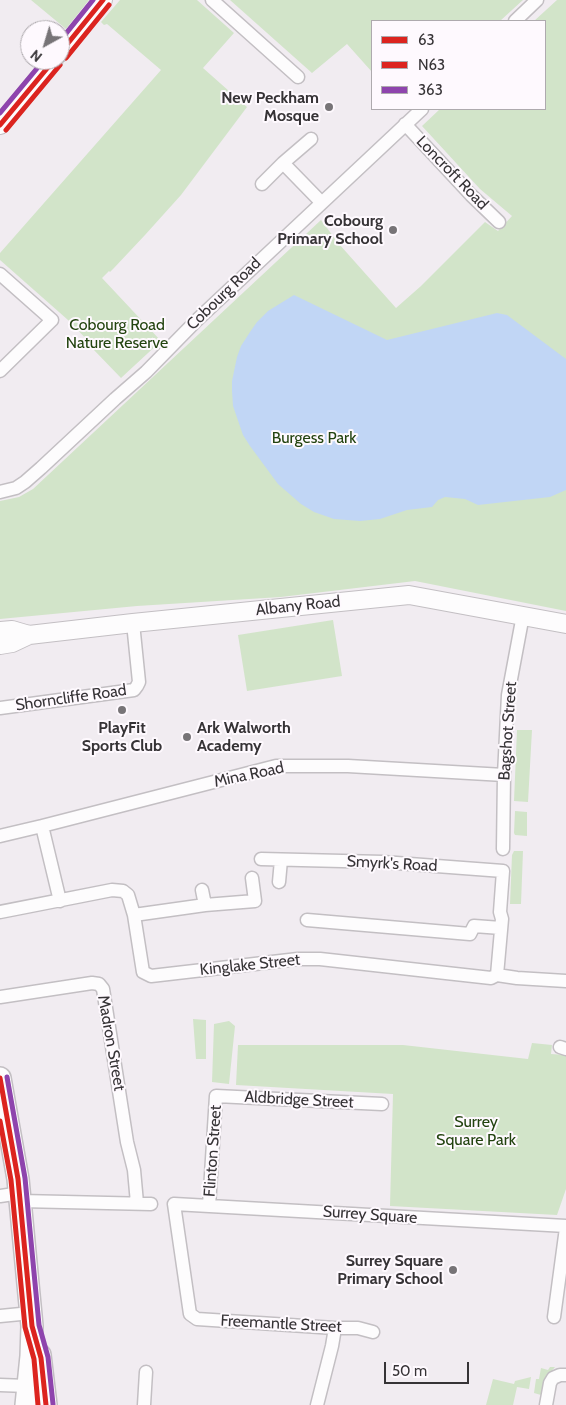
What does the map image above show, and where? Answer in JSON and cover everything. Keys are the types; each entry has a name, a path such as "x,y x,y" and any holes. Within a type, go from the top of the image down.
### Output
{"highway":[{"path":"0,1078 13,1197 31,1320 41,1358 46,1405"},
{"path":"27,1396 31,1356 31,1320"}],"main road":[{"path":"70,41 103,0"},
{"path":"0,125 46,70"},
{"name":"Albany Road","path":"0,645 12,643 29,635 409,595 566,624"},
{"name":"Albany Road","path":"0,631 12,630 29,635"}],"street":[{"path":"212,0 298,77"},
{"path":"516,20 537,0"},
{"name":"Cobourg Road","path":"0,492 16,488 41,468 146,372 196,320 421,110"},
{"name":"Loncroft Road","path":"405,124 471,195 499,222"},
{"path":"262,184 311,138"},
{"path":"283,163 321,202"},
{"path":"0,274 52,320 0,371"},
{"name":"Bagshot Street","path":"503,849 508,695 523,615"},
{"name":"Shorncliffe Road","path":"0,708 134,690 139,682 133,623"},
{"name":"Mina Road","path":"0,836 276,766 348,766 504,775"},
{"path":"42,826 60,901"},
{"name":"Smyrk's Road","path":"261,859 383,862 503,871 500,912 502,919 501,928"},
{"path":"279,882 282,860"},
{"path":"134,915 255,901 252,878"},
{"name":"Kinglake Street","path":"0,912 112,890 123,891 128,895 134,915 144,972 151,976 298,959 320,959 490,978 497,975 566,981"},
{"path":"202,890 205,906"},
{"path":"307,920 470,934 474,926 501,928 497,975"},
{"name":"Madron Street","path":"0,997 92,982 99,984 103,989 127,1142 134,1170 137,1203"},
{"name":"Aldbridge Street","path":"216,1096 382,1104"},
{"name":"Flinton Street","path":"209,1206 216,1096"},
{"path":"13,1197 151,1204"},
{"name":"Surrey Square","path":"190,1314 174,1204 566,1227"},
{"path":"554,1317 566,1227"},
{"name":"Freemantle Street","path":"190,1314 197,1319 358,1328 373,1332"},
{"path":"0,1316 31,1320"},
{"path":"317,1405 335,1328"},
{"path":"144,1405 146,1372"},
{"path":"546,1405 550,1383 553,1378 566,1375"},
{"path":"0,1385 27,1396"}],"green space":[{"path":"31,0 89,0 70,24 70,20 55,20"},
{"name":"Cobourg Road Nature Reserve","path":"120,0 197,0 234,33 203,68 247,107 181,195 114,268 102,278 161,341 121,378 68,320 0,260 0,253 161,70 107,24 104,25 101,22"},
{"path":"230,0 523,0 501,20 371,20 371,71 347,44 312,73"},
{"name":"Burgess Park","path":"557,0 566,0 566,611 415,581 281,597 137,606 0,619 0,501 19,497 33,489 321,220 339,244 396,308 421,286 485,222 498,231 512,216 480,189 422,126 439,110 546,110 546,20 535,20"},
{"path":"333,620 342,676 247,691 238,635"},
{"path":"517,730 532,730 528,802 514,801"},
{"path":"515,811 527,812 527,836 515,835 514,833"},
{"path":"514,851 523,851 521,904 510,904 512,855"},
{"path":"193,1019 206,1020 206,1059 196,1059"},
{"path":"229,1021 235,1026 229,1084 212,1082 214,1024"},
{"name":"Surrey Square Park","path":"532,1043 552,1045 551,1054 566,1055 566,1189 557,1215 390,1206 393,1094 236,1085 238,1045 403,1045 528,1059"},
{"path":"550,1367 555,1367 544,1380 541,1395 534,1393 536,1379 539,1379 541,1368 548,1370"},
{"path":"531,1377 529,1389 517,1387 513,1405 486,1405 493,1379 514,1384 515,1381"}],"water":[{"path":"294,295 387,340 497,313 507,315 566,359 566,490 550,497 478,505 465,499 445,497 438,500 432,507 407,510 380,519 360,521 334,519 314,512 301,504 278,484 243,435 233,406 232,391 237,357 241,346 250,332 268,311"}],"transit line":[{"name":"363","path":"70,29 93,0"},
{"name":"63","path":"70,41 103,0"},
{"name":"N63","path":"70,53 109,5"},
{"name":"363","path":"0,113 36,70"},
{"name":"63","path":"0,125 46,70"},
{"name":"N63","path":"6,130 56,70"},
{"name":"363","path":"7,1077 25,1178 39,1325 48,1357 53,1404"},
{"name":"63","path":"0,1078 18,1179 32,1326 41,1358 46,1405"},
{"name":"N63","path":"0,1121 11,1180 25,1327 34,1359 38,1405"}],"place":[{"name":"New Peckham Mosque","path":"329,107"},
{"name":"Cobourg Primary School","path":"393,230"},
{"name":"PlayFit Sports Club","path":"122,710"},
{"name":"Ark Walworth Academy","path":"187,737"},
{"name":"Surrey Square Primary School","path":"453,1270"}]}
